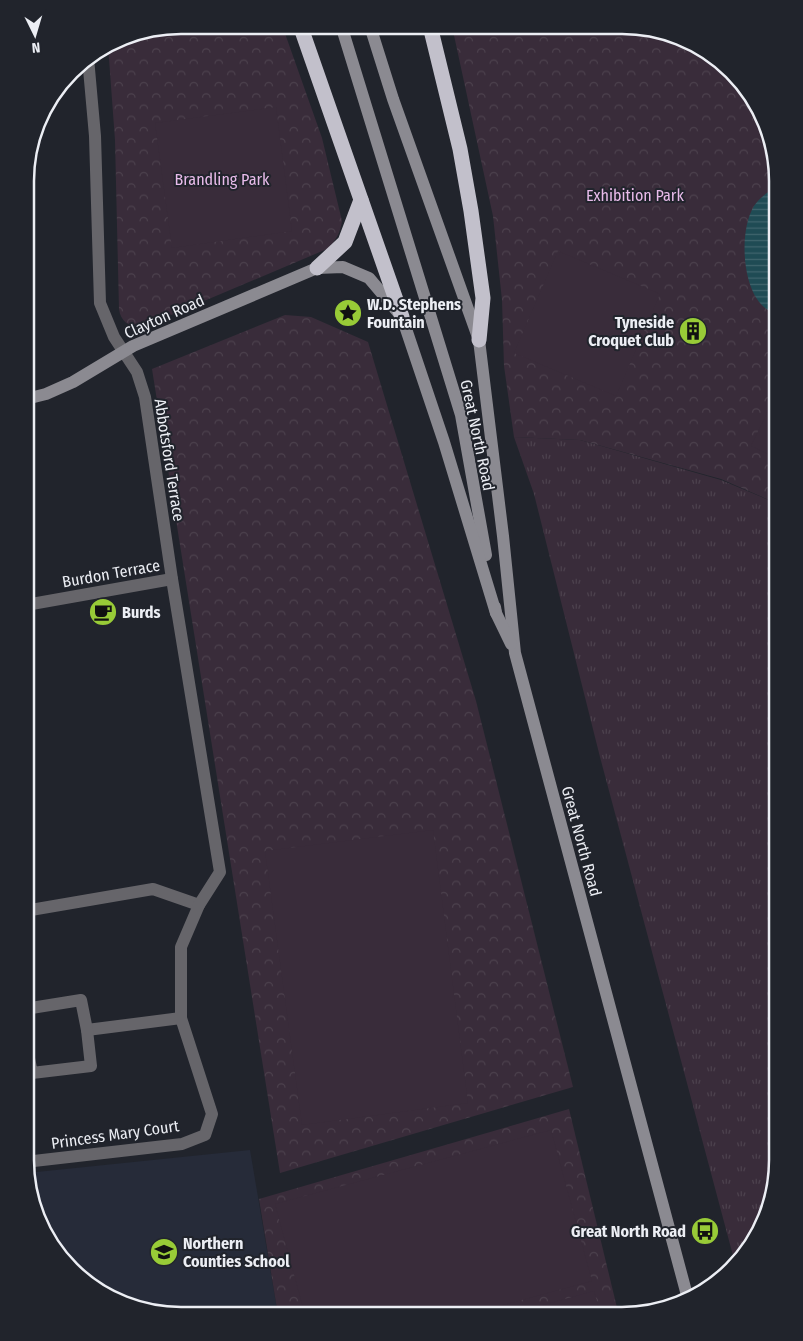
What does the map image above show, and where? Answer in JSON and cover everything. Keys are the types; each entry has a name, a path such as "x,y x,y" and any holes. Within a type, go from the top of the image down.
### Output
{"highway":[{"path":"303,34 402,317"},
{"path":"432,34 460,149 471,211 483,298 479,340"},
{"path":"318,268 345,242 361,200"}],"main road":[{"name":"Great North Road","path":"343,34 460,415 496,613 515,653"},
{"name":"Great North Road","path":"373,34 393,99 479,340 515,653 686,1292"},
{"path":"318,268 343,267 369,278 402,317 444,442 496,613"},
{"name":"Clayton Road","path":"34,397 46,394 73,382 133,346 318,268"}],"street":[{"path":"89,67 95,136 100,303 114,337 123,351"},
{"name":"Abbotsford Terrace","path":"123,351 137,372 145,397 172,579 220,872"},
{"name":"Burdon Terrace","path":"34,604 172,579"},
{"name":"Princess Mary Court","path":"34,1161 182,1144 205,1135 212,1114 181,1018 182,947 199,905 220,872"},
{"path":"34,909 153,889 199,905"},
{"path":"34,1008 81,1000 88,1030 91,1066 34,1073"},
{"path":"88,1030 181,1018"}],"shaded area":[{"path":"769,192 769,310 761,304 752,290 748,278 745,253 746,227 749,216 754,206"},
{"name":"Northern Counties School","path":"250,1150 277,1307 162,1306 143,1302 107,1288 77,1264 53,1234 42,1207 35,1172"}],"green space":[{"name":"Brandling Park","path":"171,34 285,34 322,138 342,221 340,230 333,243 327,249 145,326 128,324 122,318 119,309 115,140 109,52 134,42"},
{"name":"Exhibition Park","path":"454,34 641,35 660,39 696,53 726,77 750,107 764,143 769,171 769,500 721,479 580,440 514,437 504,366 502,300 493,216"},
{"path":"276,107 292,231 172,248 155,123"},
{"path":"558,251 660,294 616,396 514,353"},
{"path":"285,315 311,317 368,342 476,701 573,1087 280,1173 152,369"},
{"path":"769,409 769,455 751,446"},
{"path":"514,437 580,440 721,480 769,500 769,1170 766,1189 754,1225 733,1257 600,757 534,494"},
{"path":"433,830 468,1103 302,1125 265,851"},
{"path":"569,1109 617,1307 277,1307 259,1199"},
{"path":"551,1130 592,1281 496,1307 303,1307 275,1204"},
{"path":"594,1291 598,1307 536,1307"}],"place":[{"name":"W.D. Stephens Fountain","path":"348,313"},
{"name":"Tyneside Croquet Club","path":"693,331"},
{"name":"Burds","path":"103,612"},
{"name":"Great North Road","path":"705,1231"},
{"name":"Northern Counties School","path":"164,1252"}]}
